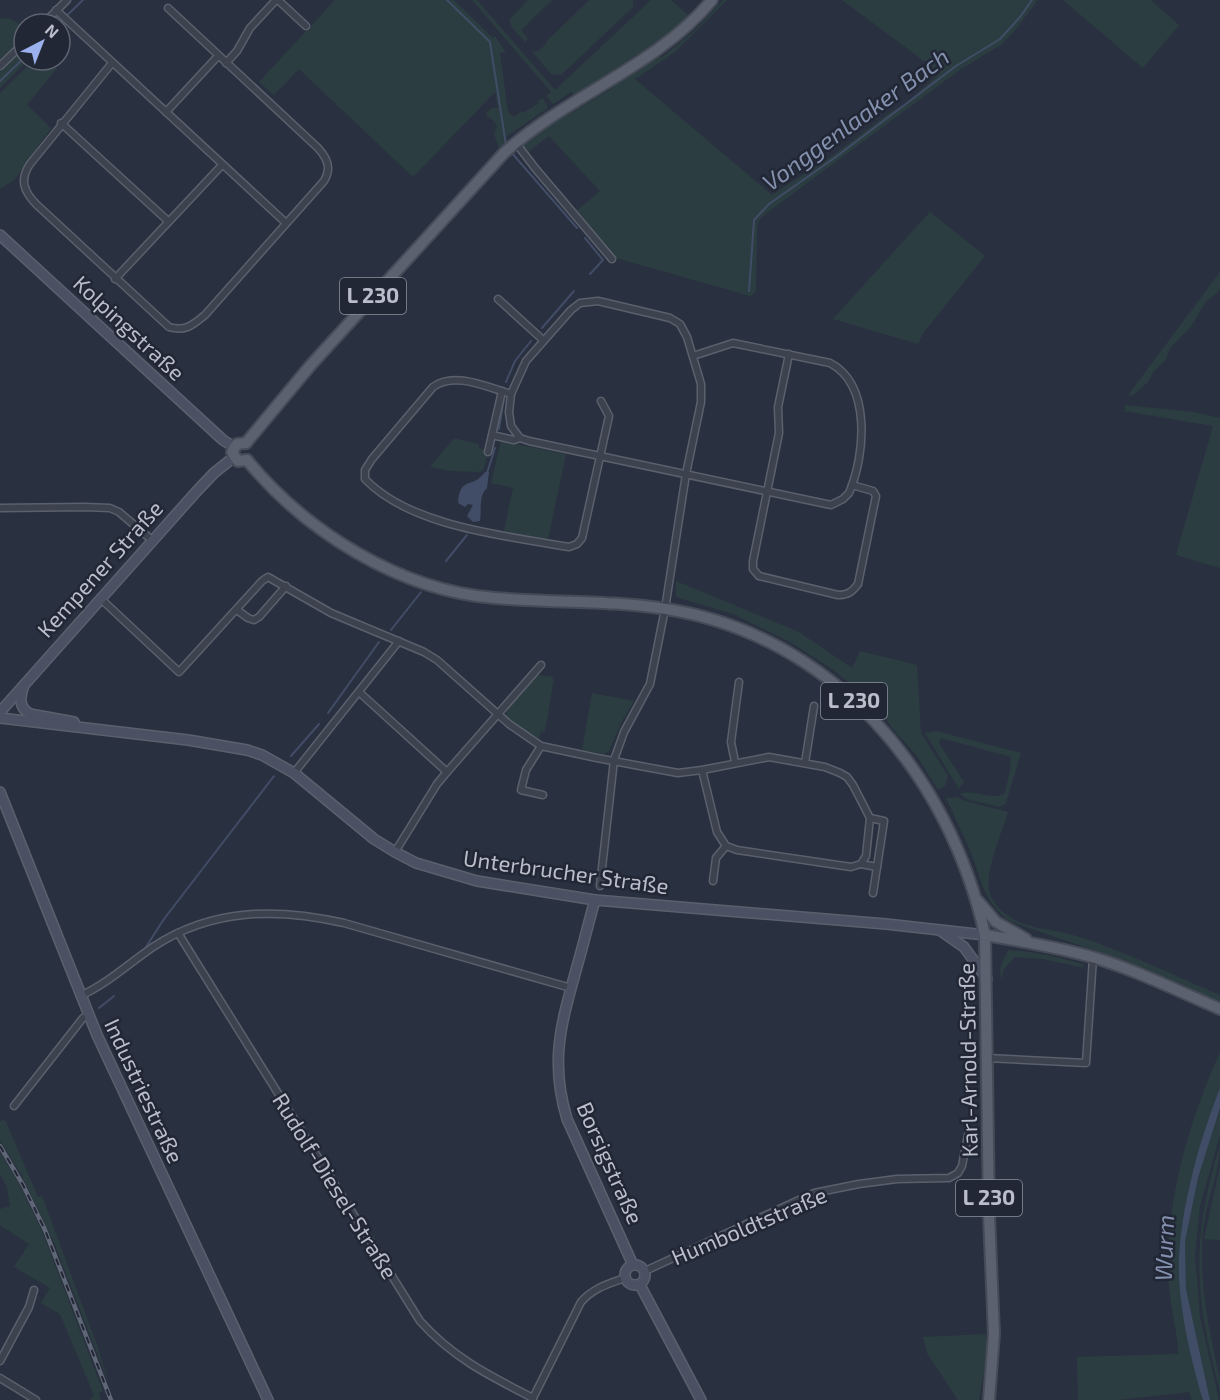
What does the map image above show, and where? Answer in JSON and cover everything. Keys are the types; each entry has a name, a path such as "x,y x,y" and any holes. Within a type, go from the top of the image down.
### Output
{"main road":[{"name":"L 230","path":"246,443 310,366 504,153 551,116 663,45 690,23 712,0"},
{"path":"240,442 246,443 252,452 247,460 240,462 234,452 240,442"},
{"name":"L 230","path":"247,460 288,502 344,546 434,588 492,598 665,609 726,623 774,644 817,672 874,718 916,771 933,798 957,849 974,894 985,935"},
{"path":"974,894 996,922 1035,944"},
{"path":"985,935 1093,958 1133,972 1220,1009"},
{"name":"Karl-Arnold-Straße","path":"985,935 994,1335 989,1400"}],"street":[{"path":"67,0 56,10 286,223"},
{"path":"226,63 237,51 250,28 277,0 306,26"},
{"path":"112,63 61,123 25,171 23,178 26,192 115,279 169,327 181,330 188,328 205,315 324,181 328,174 328,165 318,148 168,8"},
{"path":"0,66 12,55"},
{"path":"166,112 218,56"},
{"path":"61,123 168,221"},
{"path":"517,141 535,168 612,259"},
{"path":"115,279 222,165"},
{"name":"Kolpingstraße","path":"0,235 234,452"},
{"path":"498,299 543,340"},
{"path":"520,438 511,426 509,412 511,394 526,361 543,340 580,303 598,301 670,318 680,324 693,356 700,384 701,402 686,474 665,609 650,684 624,732 614,760 600,886"},
{"path":"492,435 514,440 520,438 831,505 843,499 852,485 863,429 848,378 839,368 830,363 733,343 693,356"},
{"path":"789,354 778,407 779,434 753,561 753,569 759,576 846,595 851,593 858,584 876,496 873,491 852,485"},
{"path":"511,394 454,379 442,380 433,387 372,459 365,470 366,479 373,487 434,519 461,527 569,547 577,544 582,538 609,416 602,401"},
{"path":"488,452 502,391"},
{"name":"Kempener Straße","path":"0,712 100,598 234,452"},
{"path":"0,508 110,508 119,512 153,541"},
{"path":"100,598 179,672 268,577 331,613 424,652 437,660 498,714 541,746 678,772 702,770 769,757 825,767 847,777 870,818 866,856 861,864"},
{"path":"237,610 254,620 286,586"},
{"path":"294,773 399,642"},
{"path":"395,852 437,784 541,665"},
{"path":"735,762 731,742 740,682"},
{"path":"24,683 20,701 24,710 30,714 67,720 94,728"},
{"path":"359,692 447,772"},
{"path":"805,763 814,706"},
{"name":"Unterbrucher Straße","path":"0,718 193,740 247,750 271,759 294,773 374,838 395,852 416,863 477,881 595,900 985,935"},
{"path":"541,746 526,770 522,790 543,795"},
{"path":"702,770 717,832 726,846 736,850 851,867 861,864 877,867"},
{"name":"Industriestraße","path":"0,792 88,1015 268,1400"},
{"path":"870,818 884,821 873,893"},
{"path":"713,881 716,858 726,846"},
{"name":"Borsigstraße","path":"595,900 562,1021 558,1052 560,1096 577,1144 633,1265"},
{"path":"80,996 96,989 152,948 177,933 221,919 263,913 314,916 344,923 570,988"},
{"path":"939,930 964,947 987,979"},
{"name":"Rudolf-Diesel-Straße","path":"177,933 420,1321 447,1349 470,1365 532,1399"},
{"path":"986,1058 1086,1062 1093,958"},
{"path":"14,1106 83,1018 88,1015"},
{"name":"Humboldtstraße","path":"645,1271 814,1193 897,1179 949,1178 958,1173 962,1166 968,1135"},
{"path":"633,1265 640,1266 645,1271 645,1280 640,1285 631,1285 625,1278 626,1271 633,1265"},
{"path":"532,1399 587,1294 625,1278"},
{"path":"640,1285 701,1400"},
{"path":"0,1361 29,1307 34,1290"},
{"path":"0,1378 36,1400"}],"shaded area":[{"path":"335,0 454,0 493,38 495,36 506,52 500,53 508,112 514,117 539,103 538,101 543,98 548,108 506,137 507,142 503,145 504,147 499,148 494,134 497,127 486,113 492,108 498,108 495,92 413,177 299,69 274,95 259,82"},
{"path":"472,0 477,0 555,90 651,0 671,0 689,16 653,47 574,96 571,92 553,104 546,96 551,92"},
{"path":"528,0 552,0 521,30 528,39 525,42 511,26 510,19"},
{"path":"589,0 633,0 633,7 561,75 551,74 532,51 541,49"},
{"path":"723,0 727,0 675,52 635,79 772,195 905,104 940,73 842,0 1038,0 1001,45 961,69 764,215 758,222 756,290 750,296 616,258 574,213 600,191 549,136 529,151 523,146 554,123 611,89 610,87 657,57 662,57 694,31"},
{"path":"1063,0 1151,0 1179,25 1143,68"},
{"path":"0,18 10,19 12,20 12,49 0,59"},
{"path":"12,60 12,72 16,72 0,88 0,72"},
{"path":"22,72 54,72 27,105 51,128 15,179 0,189 0,93"},
{"path":"930,212 985,256 924,332 918,344 833,319"},
{"path":"1220,272 1220,289 1206,301 1190,328 1170,348 1166,359 1153,372 1148,382 1132,396 1129,394"},
{"path":"1126,405 1193,412 1220,418 1220,568 1176,555 1213,426 1124,411"},
{"path":"454,438 479,444 479,448 488,451 484,469 480,472 451,471 430,467"},
{"path":"501,441 566,454 548,539 504,531 513,488 491,483"},
{"path":"676,581 799,632 852,668 860,651 917,665 921,733 948,776 945,786 938,790 917,756 878,708 835,671 790,642 733,614 676,597"},
{"path":"537,675 554,677 545,732 541,731 539,738 520,728 507,716 506,710"},
{"path":"592,693 634,701 609,751 603,754 582,750"},
{"path":"936,731 1021,753 1006,803 1000,807 967,799 960,794 994,796 1005,793 1011,757 941,738 939,743 964,782 959,789 925,733"},
{"path":"957,797 1008,812 992,861 989,880 992,897 1005,913 1029,925 1080,937 1133,957 1220,995 1220,1003 1105,954 1009,921 988,898 946,798"},
{"path":"1008,950 1055,957 1082,964 1084,968 1043,959 1015,957 1004,969 1001,981 1000,968"},
{"path":"1220,1052 1220,1088 1189,1186 1179,1257 1184,1314 1203,1400 1192,1400 1189,1392 1118,1400 1078,1400 1077,1357 1179,1354 1168,1278 1172,1212 1190,1130"},
{"path":"1220,1108 1220,1135 1200,1206 1195,1255 1200,1317 1219,1400 1210,1400 1186,1289 1185,1242 1198,1178"},
{"path":"4,1120 38,1197 42,1196 97,1345 110,1387 55,1245 22,1176 0,1140 0,1121"},
{"path":"1220,1145 1218,1164 1204,1222 1202,1262 1205,1301 1220,1379 1220,1390 1205,1326 1199,1267 1204,1209"},
{"path":"0,1152 42,1231 103,1391 98,1393 101,1400 90,1400 94,1395 60,1314 41,1303 50,1288 14,1267 29,1244 0,1225 0,1209 10,1206 7,1187 0,1174"},
{"path":"1220,1166 1220,1240 1204,1239"},
{"path":"986,1334 987,1355 979,1400 958,1400 927,1353 923,1337"}],"water":[{"path":"485,472 489,472 487,488 481,499 480,521 473,522 467,516 473,505 468,504 465,507 458,503 459,494 464,486 476,481"},
{"path":"1220,1088 1220,1108 1198,1178 1185,1242 1186,1289 1210,1400 1203,1400 1185,1329 1180,1291 1179,1256 1184,1213 1193,1171"}],"waterway":[{"path":"70,12 83,0"},
{"path":"447,0 490,42 506,145"},
{"name":"Vonggenlaaker Bach","path":"749,291 754,220 769,204 956,66 1000,39 1032,0"},
{"path":"0,81 12,70"},
{"path":"511,152 577,228"},
{"path":"585,238 603,260 590,274"},
{"path":"542,328 574,291"},
{"path":"506,382 515,361 531,341"},
{"path":"499,429 504,398"},
{"path":"487,473 495,448"},
{"path":"446,561 467,535"},
{"path":"391,630 421,592"},
{"path":"328,713 379,642"},
{"path":"291,756 319,724"},
{"path":"146,947 164,919 274,776"},
{"path":"99,1008 114,996"}],"railway":[{"path":"0,1146 23,1185 45,1230 111,1400"}],"water label":[{"name":"Wurm","path":"1165,1248"}]}
